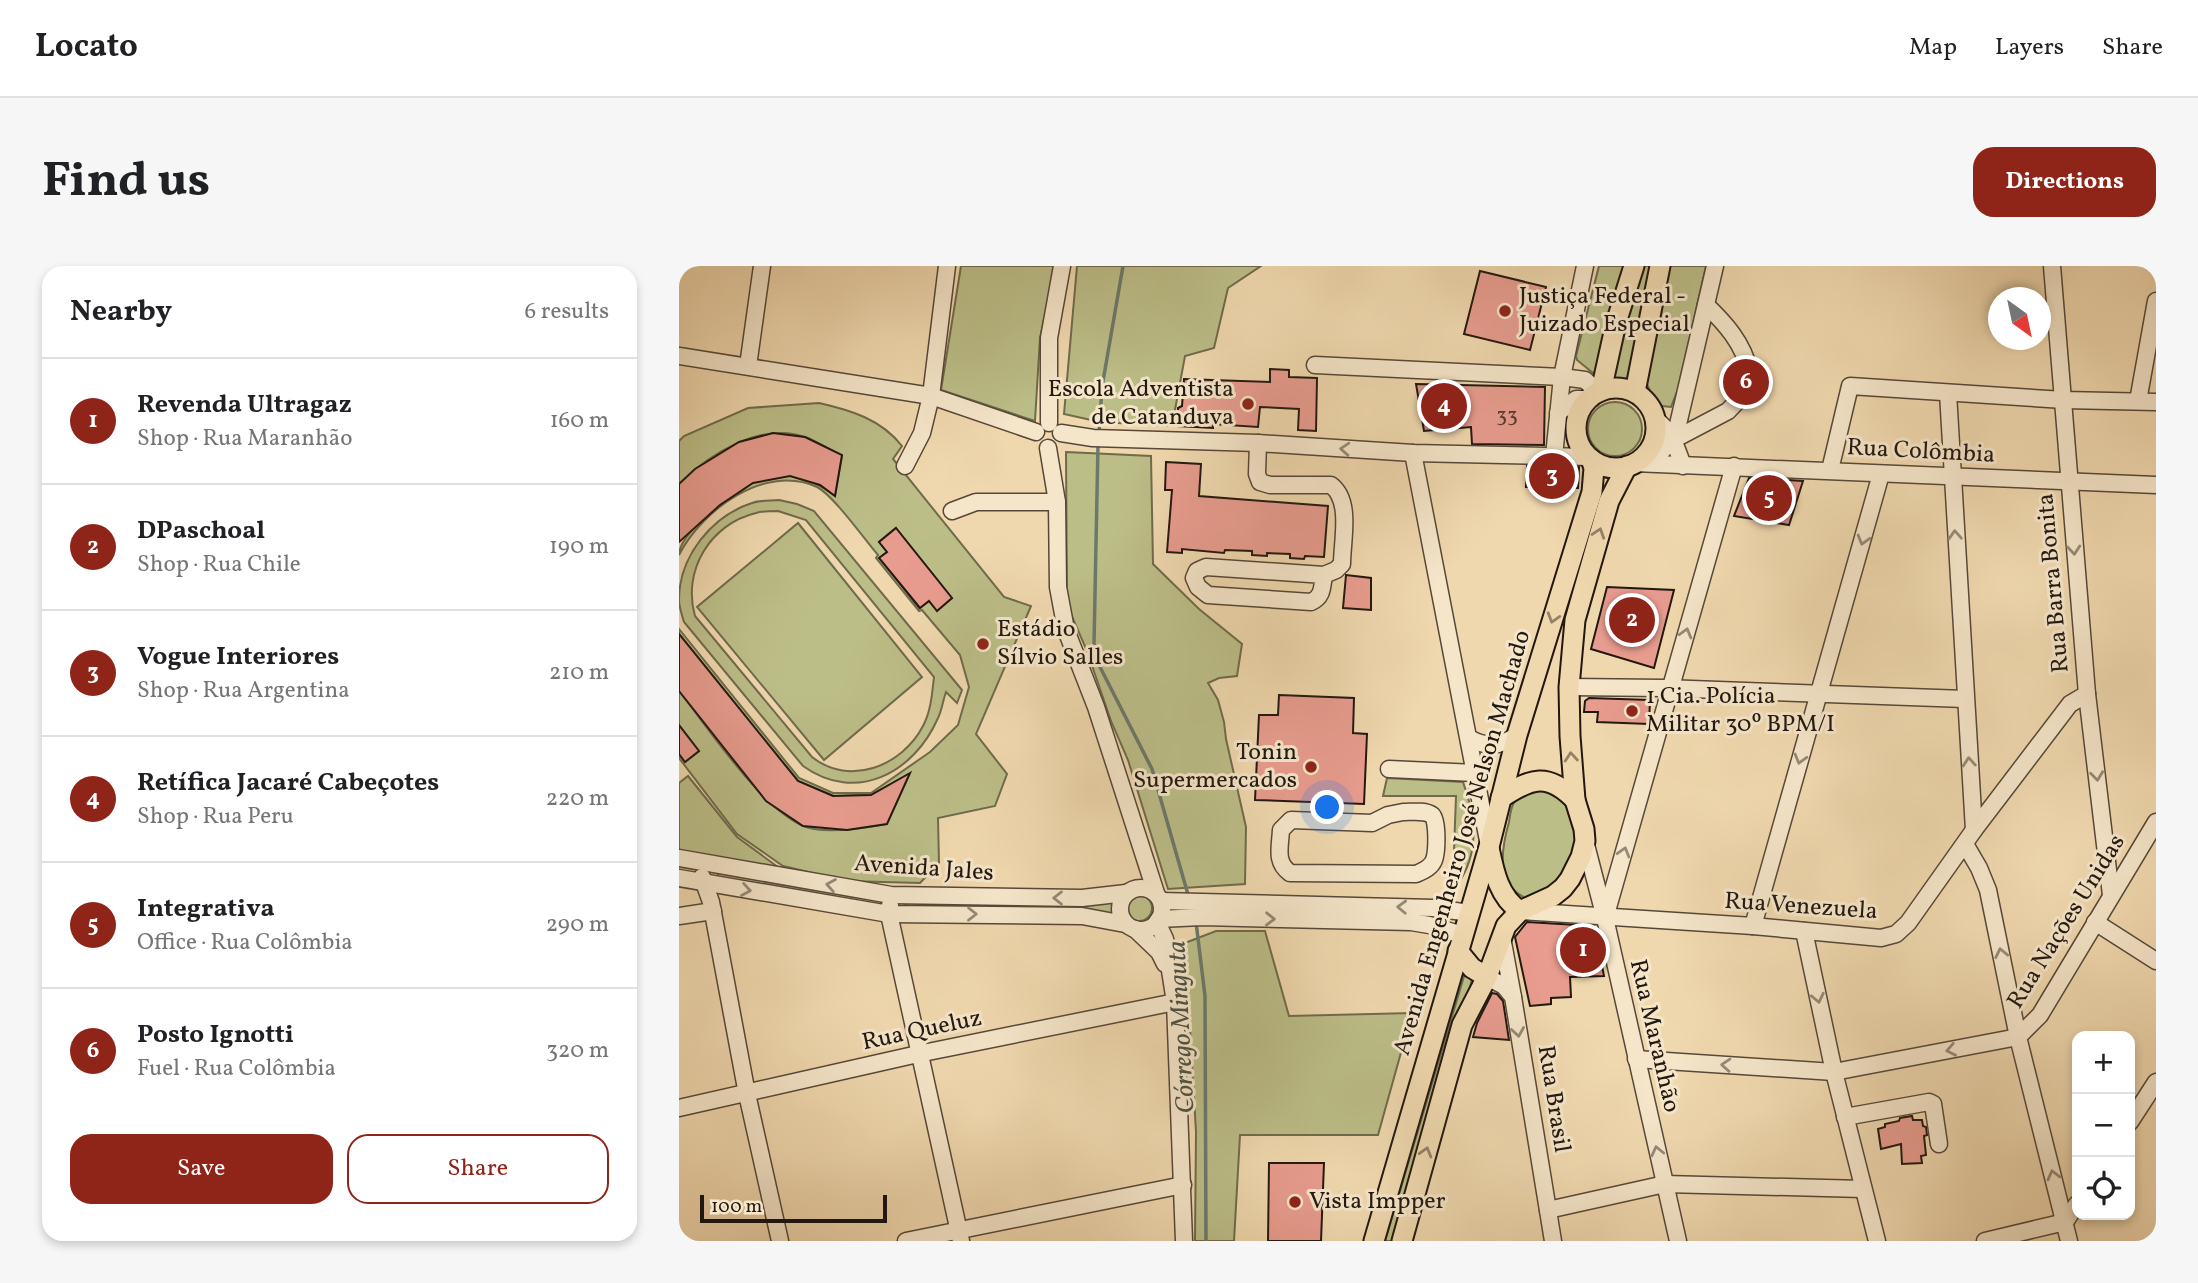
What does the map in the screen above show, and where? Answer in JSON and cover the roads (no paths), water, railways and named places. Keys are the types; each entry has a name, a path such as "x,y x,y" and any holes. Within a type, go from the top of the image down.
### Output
{"main road":[{"path":"1596,394 1614,388 1635,392 1650,406 1655,419 1655,436 1652,445 1633,463 1610,467 1590,458 1578,442 1576,424 1578,414 1596,394 1634,266"},
{"path":"1635,392 1660,266"},
{"name":"Avenida Engenheiro José Nelson Machado","path":"1374,1241 1489,847 1517,735 1592,492 1594,468 1590,458"},
{"name":"Avenida Engenheiro José Nelson Machado","path":"1402,1241 1462,1025 1487,976 1506,926 1520,911 1563,888 1575,870 1585,841 1581,815 1575,800 1570,736 1569,687 1574,620 1609,502 1633,463"},
{"path":"1501,798 1525,783 1542,780 1557,785 1575,800"},
{"path":"1489,847 1493,869 1502,891 1520,911"},
{"path":"1461,943 1472,968 1487,976"}],"street":[{"path":"748,366 762,266"},
{"path":"905,466 922,433 931,396 947,266"},
{"path":"1062,266 1049,338 1049,429 1038,443 1048,448 1057,502 1058,587 1066,630 1096,707 1162,913 1158,920 1165,939 1175,1002 1184,1241"},
{"path":"1554,456 1562,377 1585,266"},
{"path":"1673,440 1715,266"},
{"name":"Rua Barra Bonita","path":"2052,266 2087,694 2111,895"},
{"path":"2138,401 2156,301"},
{"path":"1706,305 1732,333 1742,349 1749,370"},
{"path":"679,356 931,396 1049,429 1099,438 1258,443 1413,453 1590,458"},
{"path":"1315,365 1585,380 1596,394 1576,399 1558,413"},
{"path":"1830,470 1850,386 2064,400 2156,402"},
{"path":"1948,393 1965,699 1969,837 1988,890 2018,1037 2069,1241"},
{"path":"1633,463 1656,455 1673,440 1728,411 1743,395"},
{"path":"1655,419 1673,440 1683,466"},
{"path":"1258,443 1257,474 1260,482 1270,485 1331,485 1339,491 1343,501 1342,564 1324,575 1206,567 1197,570 1194,578 1198,587 1208,595 1311,601 1318,599 1321,594 1324,575"},
{"path":"1413,453 1489,847"},
{"name":"Rua Colômbia","path":"1633,463 2156,485"},
{"path":"1605,918 1734,466"},
{"path":"1753,926 1881,474"},
{"path":"951,511 976,502 1057,502"},
{"path":"1569,687 1965,699"},
{"name":"Rua Venezuela","path":"1520,911 1753,926 1881,938 1896,934 1908,923 1969,837 2070,704 2087,694"},
{"path":"1469,738 1480,745 1493,746 1506,743 1517,735"},
{"path":"1389,769 1475,773"},
{"path":"1403,812 1428,813 1437,824 1434,860 1428,868 1416,874 1335,875 1290,873 1283,868 1279,861 1281,830 1285,824 1291,820 1372,823 1388,815 1403,812"},
{"name":"Rua Nações Unidas","path":"1636,1059 1834,1072 2018,1037 2040,1015 2156,822"},
{"path":"1139,838 1138,877 1119,905 1119,912 1130,926 1159,952 1171,976"},
{"name":"Rua Maranhão","path":"1585,841 1678,1241"},
{"name":"Avenida Jales","path":"679,858 891,895 1082,898 1130,891"},
{"path":"696,862 713,911 747,1094 780,1241"},
{"path":"1333,905 1335,875"},
{"name":"Avenida Jales","path":"679,878 889,914 1082,916 1130,926"},
{"path":"1130,891 1145,888 1158,897 1195,909 1411,922 1429,925 1461,943"},
{"path":"891,895 889,914 960,1235"},
{"path":"1130,926 1145,930 1158,920 1195,909 1333,905 1433,908 1469,913"},
{"path":"679,916 713,911"},
{"path":"2095,922 2156,961"},
{"path":"1804,931 1834,1072 1877,1241"},
{"name":"Rua Brasil","path":"1502,937 1553,1241"},
{"path":"1487,976 1504,986 1513,997"},
{"name":"Rua Queluz","path":"679,1108 918,1054 1175,1002"},
{"path":"2135,1114 2156,1082"},
{"path":"1845,1117 1930,1102 1933,1104 1939,1144"},
{"path":"1548,1210 1665,1184 1863,1189"},
{"path":"906,1241 960,1235 1183,1185"},
{"path":"1985,1241 2065,1222 2072,1212"}],"waterway":[{"name":"Córrego Minguta","path":"1099,433 1102,387 1123,266"},
{"name":"Córrego Minguta","path":"1098,444 1094,644 1100,667 1152,769 1189,898"},
{"name":"Córrego Minguta","path":"1196,922 1205,996 1206,1241"}],"tunnel":[{"path":"1743,395 1749,370"}],"place":[{"name":"Justiça Federal - Juizado Especial","path":"1505,311"},
{"name":"Posto Ignotti","path":"1746,382"},
{"name":"Escola Adventista de Catanduva","path":"1248,404"},
{"name":"Retífica Jacaré Cabeçotes","path":"1444,406"},
{"name":"Vogue Interiores","path":"1552,476"},
{"name":"Integrativa","path":"1769,498"},
{"name":"DPaschoal","path":"1632,620"},
{"name":"Estádio Sílvio Salles","path":"983,644"},
{"name":"1 Cia. Polícia Militar 30º BPM/I","path":"1632,711"},
{"name":"Tonin Supermercados","path":"1311,767"},
{"name":"Revenda Ultragaz","path":"1583,950"},
{"name":"Vista Impper","path":"1295,1202"}]}
